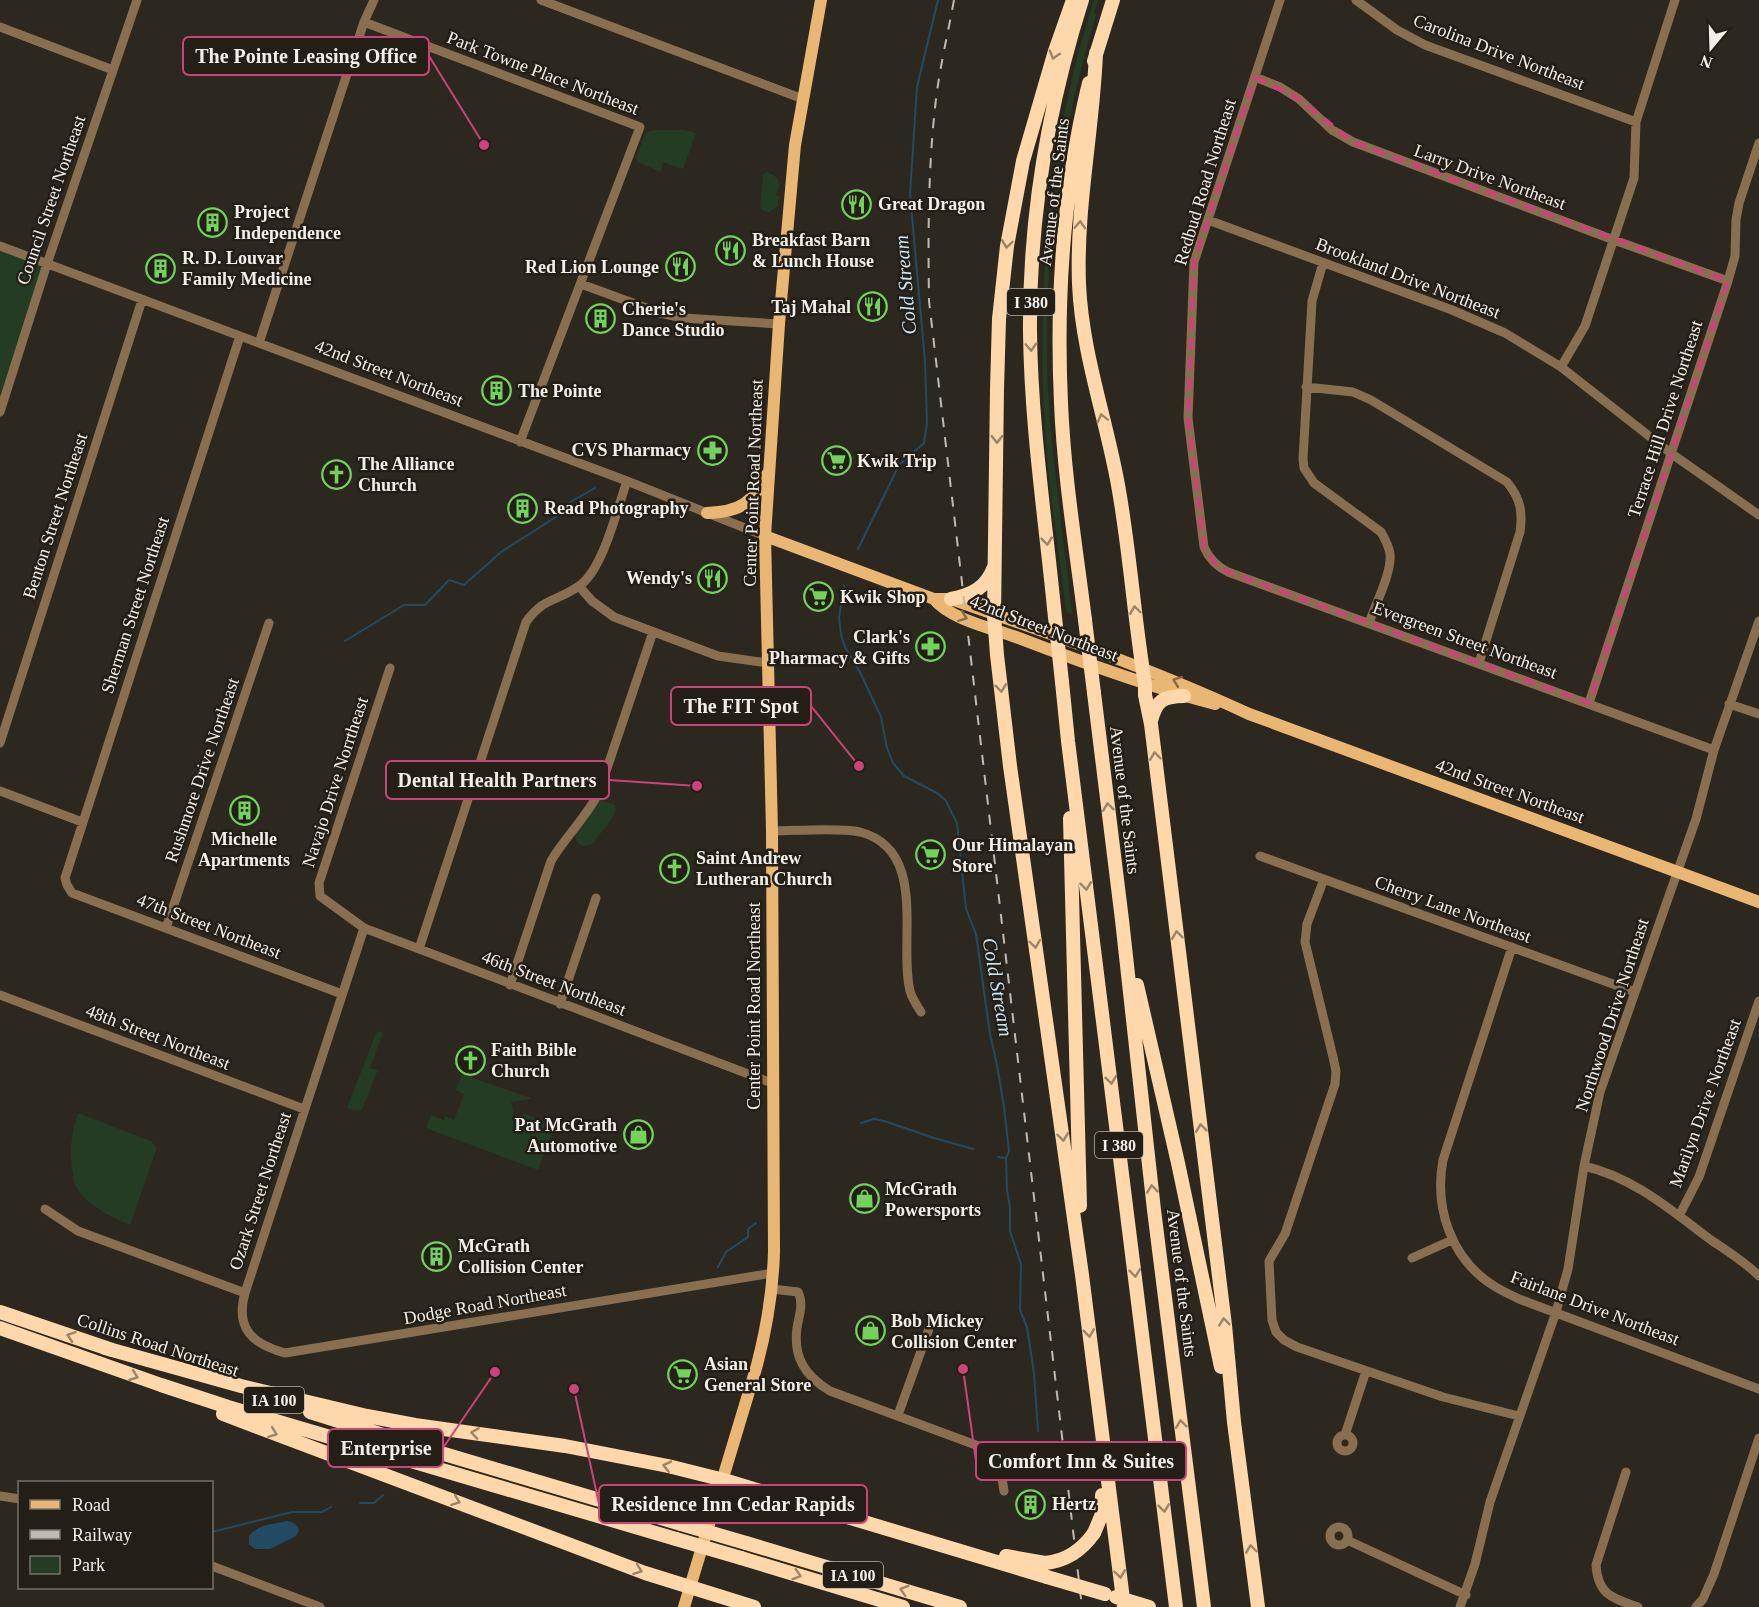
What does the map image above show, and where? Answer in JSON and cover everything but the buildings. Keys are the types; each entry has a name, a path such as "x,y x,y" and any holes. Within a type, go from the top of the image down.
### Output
{"highway":[{"path":"1073,0 1055,51 1023,161 1006,246 999,319 994,615 1010,766 1082,1275 1124,1603"},
{"name":"Avenue of the Saints","path":"1082,0 1071,36 1048,134 1036,217 1030,303 1033,404 1068,741 1176,1607"},
{"name":"Avenue of the Saints","path":"1113,0 1084,101 1070,187 1061,286 1059,340 1062,415 1156,1221 1204,1607"},
{"path":"1096,53 1094,102 1083,174 1079,286 1086,346 1118,485 1145,695 1151,724 1223,1314 1234,1422 1259,1604"},
{"path":"951,599 972,594 983,586 991,576 996,562"},
{"path":"1151,724 1155,708 1163,700 1171,696 1184,696"},
{"path":"1068,741 1082,1275"},
{"path":"1122,920 1234,1422"},
{"name":"Collins Road Northeast","path":"0,1312 105,1348 434,1451 960,1607"},
{"name":"Collins Road Northeast","path":"0,1328 161,1385 903,1607"},
{"path":"105,1348 337,1410 415,1425 565,1446 668,1466 724,1480 909,1535 1046,1570 1124,1603 1145,1606"},
{"path":"161,1385 213,1410 645,1573 754,1607"},
{"path":"1046,1570 1084,1545 1094,1533 1102,1514 1101,1433"}],"main road":[{"name":"Center Point Road Northeast","path":"684,1607 757,1365 765,1336 772,1289 771,831 765,536 779,324 795,145 821,0"},
{"path":"707,513 730,512 746,504 757,492 770,470"},
{"name":"42nd Street Northeast","path":"765,536 934,599 951,599 1143,668 1189,686 1249,714"},
{"name":"42nd Street Northeast","path":"934,599 946,611 995,630 1145,684 1249,714 1759,902"}],"street":[{"name":"Council Street Northeast","path":"0,412 136,0"},
{"path":"259,343 364,22 374,0"},
{"path":"541,0 803,99"},
{"name":"Redbud Road Northeast","path":"1208,556 1204,547 1188,418 1194,262 1280,0"},
{"name":"Carolina Drive Northeast","path":"1356,0 1397,30 1425,45 1636,122"},
{"path":"1561,367 1585,326 1634,178 1636,122 1675,0"},
{"name":"Park Towne Place Northeast","path":"364,22 640,127 581,284"},
{"path":"0,27 113,70"},
{"name":"Larry Drive Northeast","path":"1255,77 1280,87 1299,99 1332,130 1353,142 1614,240 1728,280"},
{"name":"Terrace Hill Drive Northeast","path":"1589,703 1728,280 1735,256 1739,204 1759,143"},
{"name":"Brookland Drive Northeast","path":"1208,220 1476,320 1515,339 1561,367 1671,454 1759,514"},
{"name":"42nd Street Northeast","path":"0,246 627,481 765,536"},
{"path":"1323,263 1312,301 1303,459 1305,468 1314,483 1381,532 1387,542 1390,555 1389,567 1369,623"},
{"path":"520,442 581,284 660,313 683,318 779,324"},
{"name":"Benton Street Northeast","path":"0,743 142,300"},
{"name":"Sherman Street Northeast","path":"67,885 65,878 82,822 240,336"},
{"path":"1306,387 1353,392 1371,400 1507,482 1515,492 1521,504 1523,516 1520,532 1479,663"},
{"path":"419,949 526,622 541,605 579,586 591,575 600,559 627,481"},
{"name":"Evergreen Street Northeast","path":"1208,556 1217,566 1228,572 1714,750"},
{"path":"579,586 592,601 614,617 718,656 768,663"},
{"name":"Northwood Drive Northeast","path":"1460,1607 1475,1564 1483,1527 1556,1312 1568,1269 1584,1166 1600,1092 1696,819 1714,750 1759,621"},
{"name":"Rushmore Drive Northeast","path":"166,928 269,623"},
{"path":"510,985 551,861 559,847 590,810 599,792 653,632"},
{"name":"Navajo Drive Norrtheast","path":"330,904 320,896 319,883 390,668"},
{"path":"1729,704 1759,714"},
{"path":"0,791 82,822"},
{"path":"771,831 858,832 874,837 892,852 902,870 905,888 910,993 921,1012"},
{"name":"Cherry Lane Northeast","path":"1260,856 1635,992"},
{"path":"1324,879 1307,924 1305,942 1336,1071 1335,1084 1285,1234 1269,1261 1272,1320 1276,1332 1284,1340 1366,1371 1443,1397 1519,1416"},
{"name":"47th Street Northeast","path":"67,885 72,893 342,994"},
{"path":"560,1004 596,898"},
{"name":"46th Street Northeast","path":"330,904 364,928 772,1083"},
{"name":"Ozark Street Northeast","path":"45,1209 78,1231 245,1293 364,928"},
{"name":"Fairlane Drive Northeast","path":"1512,947 1443,1160 1440,1200 1444,1221 1452,1240 1462,1256 1493,1286 1519,1299 1759,1389"},
{"name":"48th Street Northeast","path":"0,995 304,1109"},
{"name":"Marilyn Drive Northeast","path":"1679,1216 1699,1177 1759,1001"},
{"path":"1584,1166 1602,1170 1625,1180 1679,1216 1759,1276"},
{"path":"1412,1258 1452,1240"},
{"name":"Dodge Road Northeast","path":"245,1293 241,1306 246,1328 256,1342 269,1349 285,1353 773,1273"},
{"path":"772,1289 798,1292 802,1300 797,1347 807,1374 817,1384 992,1451 999,1459 1004,1491"},
{"path":"898,1415 930,1326 941,1320"},
{"path":"1345,1435 1366,1371"},
{"path":"1696,1607 1703,1599 1714,1574 1759,1438"},
{"path":"1626,1472 1596,1565 1597,1579 1604,1591 1615,1599 1638,1607"},
{"path":"0,1496 18,1499"},
{"path":"1347,1540 1466,1594"},
{"path":"213,1566 320,1607"}],"highlighted area":[{"path":"1255,77 1299,99 1353,142 1728,281 1589,703 1228,572 1217,566 1204,547 1188,418 1194,262"}],"green space":[{"path":"1094,0 1098,0 1094,12 1096,15 1071,111 1062,159 1055,208 1047,307 1049,406 1072,614 1066,612 1049,476 1045,431 1043,322 1049,213 1056,159 1066,106"},
{"path":"683,130 696,133 683,169 663,162 660,172 638,162 636,157 646,132"},
{"path":"766,172 774,176 779,184 776,195 779,196 778,206 769,212 760,207 763,175"},
{"path":"0,246 47,264 0,412"},
{"path":"600,800 615,805 616,810 612,819 592,844 582,846 577,842 575,835"},
{"path":"377,1031 383,1033 370,1068 378,1070 363,1107 358,1110 347,1108"},
{"path":"462,1074 531,1098 511,1102 514,1116 525,1114 555,1125 538,1170 426,1128 431,1115 444,1120 445,1116 454,1120 464,1094 456,1090"},
{"path":"78,1113 151,1141 157,1148 130,1225 93,1205 75,1186 71,1150"}],"water":[{"path":"287,1521 297,1526 299,1530 296,1536 270,1549 255,1549 249,1544 249,1536 257,1529"}],"waterway":[{"name":"Cold Stream","path":"858,549 899,465 924,443 927,423 925,361 910,194 917,87 938,0"},
{"path":"345,641 404,605 425,605 449,580 464,585 501,552 556,517 560,508 595,488"},
{"name":"Cold Stream","path":"844,586 839,618 841,635 881,717 887,748 893,763 904,776 937,793 946,801 957,823 966,909 976,934 990,1034 1004,1107 1009,1151 1006,1158 1010,1231 1021,1264 1020,1310 1027,1327 1034,1373 1038,1431"},
{"path":"861,1123 874,1119 884,1121 973,1149"},
{"path":"998,1157 1006,1158"},
{"path":"718,1267 726,1252 748,1237 748,1229 756,1223"},
{"path":"360,1503 374,1503 383,1495"},
{"path":"213,1532 292,1512 322,1512 331,1507"}],"railway":[{"path":"954,0 933,124 929,200 929,301 1082,1607"}],"place":[{"name":"The Pointe Leasing Office","path":"484,145"},
{"name":"Great Dragon","path":"857,204"},
{"name":"Project Independence","path":"213,222"},
{"name":"Breakfast Barn & Lunch House","path":"731,250"},
{"name":"Red Lion Lounge","path":"680,267"},
{"name":"R. D. Louvar Family Medicine","path":"161,268"},
{"name":"Taj Mahal","path":"872,307"},
{"name":"Cherie's Dance Studio","path":"601,319"},
{"name":"The Pointe","path":"497,391"},
{"name":"CVS Pharmacy","path":"712,450"},
{"name":"Kwik Trip","path":"836,461"},
{"name":"The Alliance Church","path":"337,474"},
{"name":"Read Photography","path":"523,508"},
{"name":"Wendy's","path":"713,578"},
{"name":"Kwik Shop","path":"819,597"},
{"name":"Clark's Pharmacy & Gifts","path":"931,647"},
{"name":"The FIT Spot","path":"859,766"},
{"name":"Dental Health Partners","path":"697,786"},
{"name":"Michelle Apartments","path":"244,810"},
{"name":"Our Himalayan Store","path":"931,855"},
{"name":"Saint Andrew Lutheran Church","path":"675,868"},
{"name":"Faith Bible Church","path":"470,1060"},
{"name":"Pat McGrath Automotive","path":"638,1135"},
{"name":"McGrath Powersports","path":"864,1199"},
{"name":"McGrath Collision Center","path":"437,1256"},
{"name":"Bob Mickey Collision Center","path":"870,1331"},
{"name":"Comfort Inn & Suites","path":"963,1369"},
{"name":"Enterprise","path":"495,1372"},
{"name":"Asian General Store","path":"683,1374"},
{"name":"Residence Inn Cedar Rapids","path":"574,1389"},
{"name":"Hertz","path":"1031,1504"}]}
